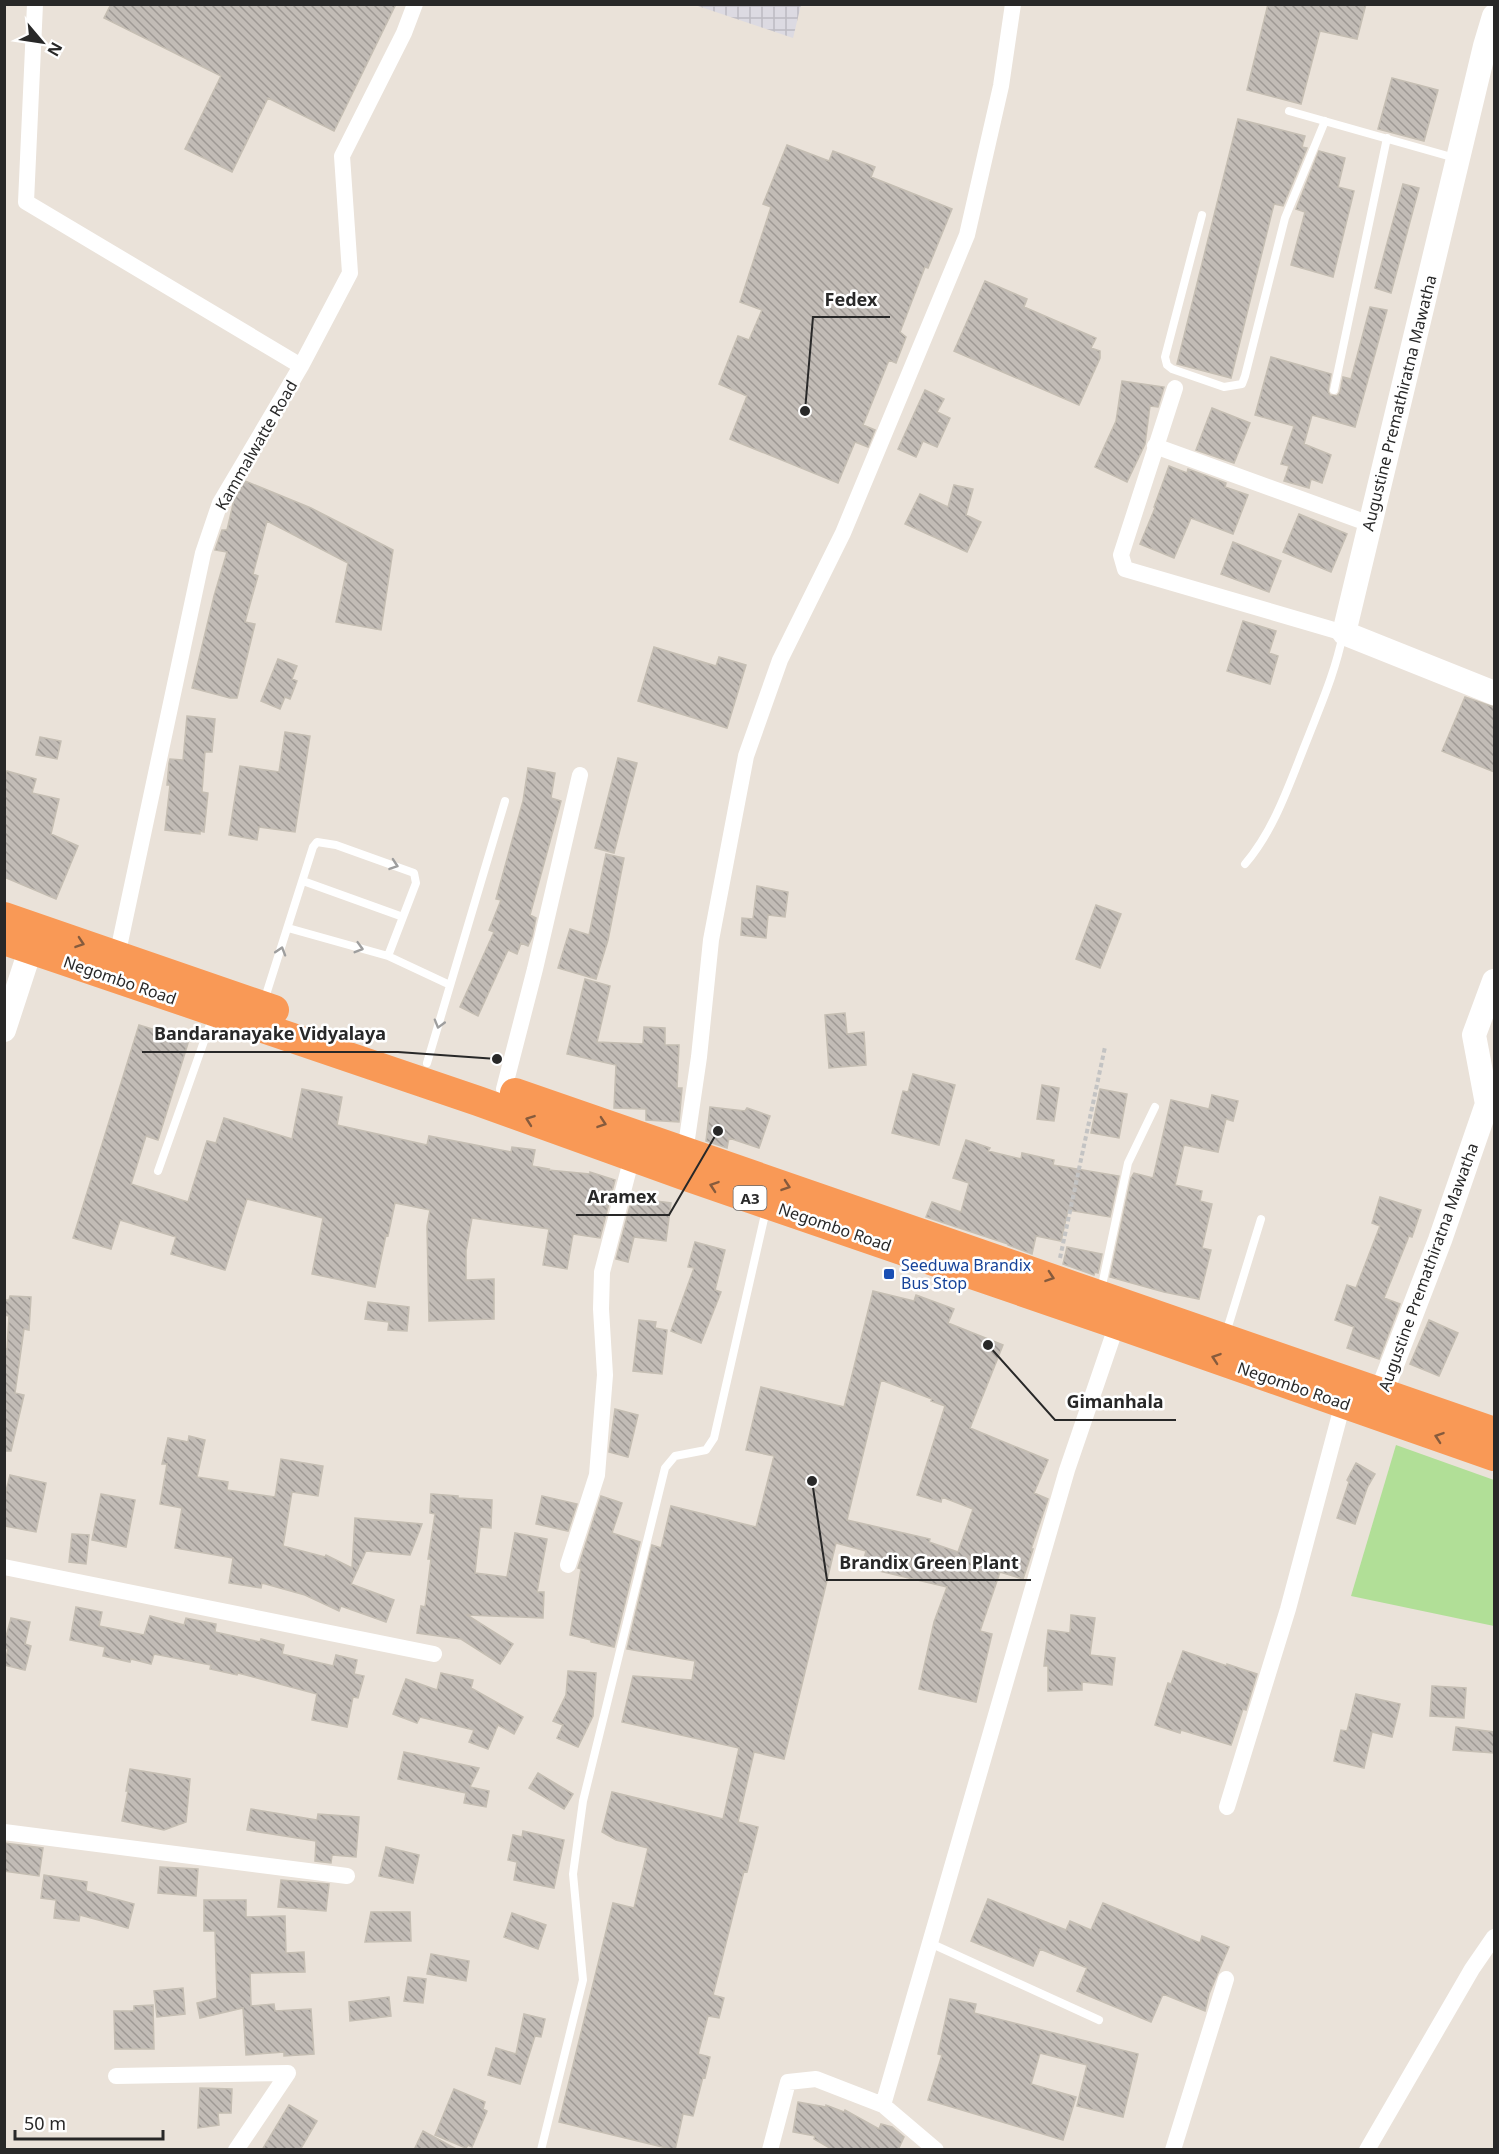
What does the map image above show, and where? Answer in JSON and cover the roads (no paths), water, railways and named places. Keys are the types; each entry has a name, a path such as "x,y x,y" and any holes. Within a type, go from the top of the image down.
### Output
{"highway":[{"name":"Negombo Road","path":"4,917 24,939 262,1006 504,1089 684,1163 768,1204 1343,1403 1377,1404 1494,1432"},
{"name":"Negombo Road","path":"115,966 214,1012 478,1101 632,1157 684,1163 1055,1279 1224,1339 1494,1456"}],"main road":[{"name":"Augustine Premathiratna Mawatha","path":"1344,633 1494,16"},
{"path":"1344,633 1494,693"},
{"path":"4,1030 24,939"},
{"name":"Augustine Premathiratna Mawatha","path":"1377,1404 1440,1240 1487,1104 1474,1035 1494,981"}],"street":[{"path":"35,4 26,202 301,366"},
{"name":"Kammalwatte Road","path":"115,966 203,553 220,503 301,366 350,273 342,156 404,33 415,4"},
{"path":"684,1163 699,1057 711,940 746,756 780,660 843,533 967,236 1001,86 1013,4"},
{"path":"1175,388 1120,555 1125,569 1344,633"},
{"path":"1155,446 1370,524"},
{"path":"504,1089 535,969 580,775"},
{"path":"568,1565 597,1475 605,1374 601,1309 602,1272 632,1157"},
{"path":"884,2105 1067,1470 1117,1324"},
{"path":"1227,1807 1288,1609 1343,1403"},
{"path":"4,1566 434,1654"},
{"path":"4,1832 347,1876"},
{"path":"1367,2150 1472,1969 1494,1937"},
{"path":"1173,2150 1226,1980"},
{"path":"116,2076 288,2073 236,2150"},
{"path":"770,2150 788,2082 816,2079 884,2105 919,2143 936,2150"}],"lane":[{"path":"1289,111 1458,159"},
{"path":"1202,215 1165,357 1167,365 1172,369 1224,387 1233,387 1242,384 1245,376 1285,218 1325,121"},
{"path":"1334,390 1387,138"},
{"path":"1245,864 1257,851 1292,777 1336,668 1344,633"},
{"path":"427,1063 505,801"},
{"path":"262,1006 313,847 317,842 323,842 414,873 416,883 388,956"},
{"path":"303,881 404,917"},
{"path":"288,928 388,956 450,985"},
{"path":"158,1172 214,1012"},
{"path":"1100,1295 1128,1163 1155,1107"},
{"path":"541,2150 583,1980 573,1874 583,1801 666,1468 675,1456 706,1450 714,1438 768,1204"},
{"path":"1224,1339 1261,1219"},
{"path":"930,1943 1099,2020"}],"place":[{"name":"Fedex","path":"805,411"},
{"name":"Bandaranayake Vidyalaya","path":"497,1059"},
{"name":"Aramex","path":"718,1131"},
{"name":"Seeduwa Brandix Bus Stop","path":"889,1274"},
{"name":"Gimanhala","path":"988,1345"},
{"name":"Brandix Green Plant","path":"812,1481"}]}
